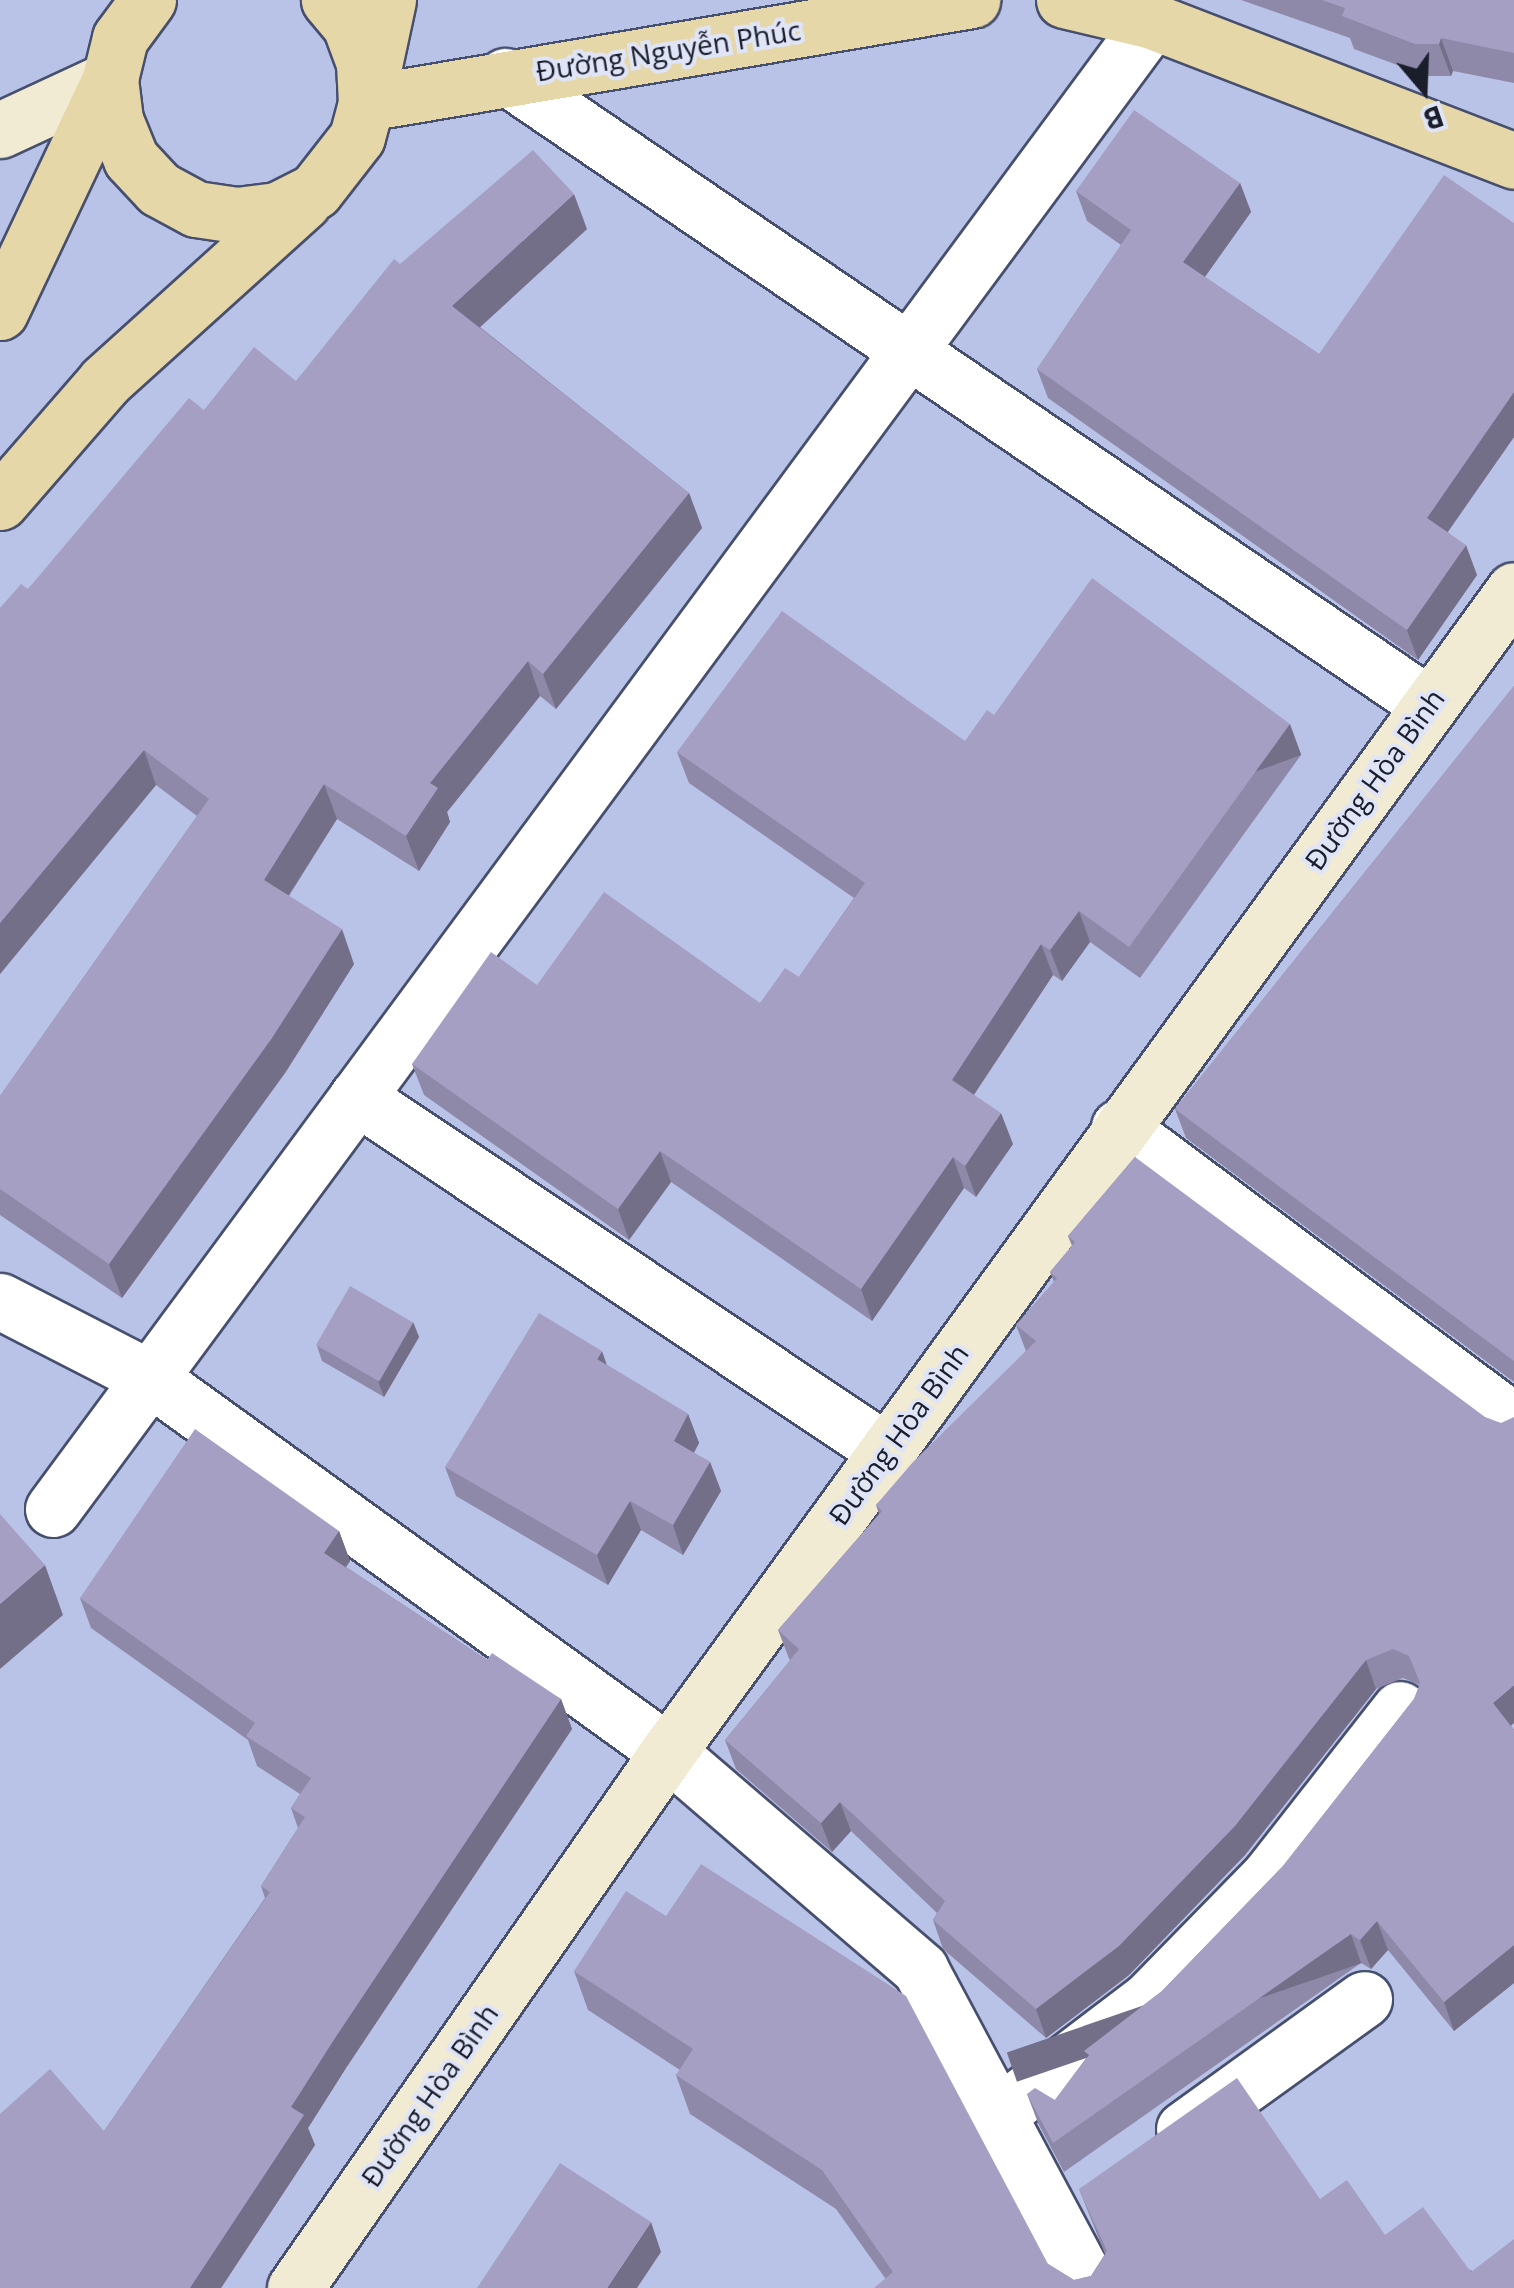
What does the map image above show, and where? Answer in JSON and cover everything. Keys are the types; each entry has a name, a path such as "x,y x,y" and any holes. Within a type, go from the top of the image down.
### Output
{"main road":[{"path":"0,312 110,80 120,38 148,0"},
{"path":"329,0 350,25 364,63 366,102"},
{"path":"0,502 105,381 315,191 357,136 388,0"},
{"name":"Đường Nguyễn Phúc","path":"366,102 972,0"},
{"path":"1064,0 1152,22 1514,160"},
{"path":"110,80 114,120 131,158 159,189 196,209 236,216 277,210 315,191"}],"street":[{"path":"53,1510 1152,22"},
{"path":"505,76 1429,705"},
{"path":"0,130 110,80"},
{"name":"Đường Hòa Bình","path":"295,2288 668,1752 1119,1127 1514,590"},
{"path":"357,1098 886,1452"},
{"path":"1119,1127 1514,1421"},
{"path":"0,1302 150,1378 668,1752 920,1969 1090,2288"},
{"path":"998,2114 1150,1998 1270,1876 1400,1710"},
{"path":"1053,2218 1364,1998"}],"building":[{"path":"1322,0 1514,0 1514,53 1441,38 1439,44 1415,44 1342,16 1345,8"},
{"path":"1134,110 1240,183 1183,262 1319,354 1444,175 1514,223 1514,392 1427,518 1466,545 1407,630 1037,369 1131,230 1076,191"},
{"path":"533,150 574,194 452,306 689,493 543,674 528,661 430,783 438,788 406,836 324,784 264,880 342,929 272,1038 109,1264 0,1189 0,1096 209,799 144,750 0,923 0,608 21,584 28,589 189,398 204,410 254,347 296,381 394,259 400,264"},
{"path":"1092,578 1290,724 1129,947 1079,911 1050,950 1041,944 952,1080 1001,1113 965,1166 953,1157 861,1289 660,1151 618,1209 412,1064 491,952 537,985 604,892 760,1003 785,968 799,977 865,883 677,752 782,611 965,741 987,710 994,715"},
{"path":"1514,686 1514,1361 1175,1109"},
{"path":"1135,1157 1485,1417 1501,1423 1514,1417 1514,1685 1493,1703 1514,1730 1514,1945 1444,2002 1377,1921 1360,1940 1351,1934 1053,2143 1027,2094 1035,2088 1055,2100 1089,2055 1084,2051 1162,1991 1283,1866 1414,1699 1420,1683 1409,1656 1393,1649 1366,1660 1235,1826 1119,1946 1036,2009 933,1920 945,1901 840,1802 821,1823 725,1740 799,1649 778,1630 882,1511 876,1505 913,1462 1036,1341 1016,1325 1057,1278 1050,1272 1075,1242 1068,1236"},
{"path":"350,1286 413,1322 379,1381 316,1345"},
{"path":"539,1313 602,1351 597,1359 688,1414 674,1441 710,1462 673,1525 630,1501 597,1555 445,1467"},
{"path":"195,1429 339,1531 324,1553 487,1660 492,1653 561,1699 291,2107 304,2115 190,2288 0,2288 0,2114 50,2069 104,2131 270,1892 261,1886 305,1817 291,1808 311,1778 246,1736 255,1723 80,1598"},
{"path":"0,1514 45,1565 0,1604"},
{"path":"701,1864 906,1996 1048,2264 1074,2280 1091,2276 1107,2251 1079,2189 1237,2078 1320,2199 1347,2180 1385,2235 1423,2207 1471,2272 1514,2239 1514,2288 874,2288 893,2272 822,2170 676,2075 693,2049 574,1971 626,1891 666,1916"},
{"path":"560,2163 651,2222 607,2288 477,2288"}]}
